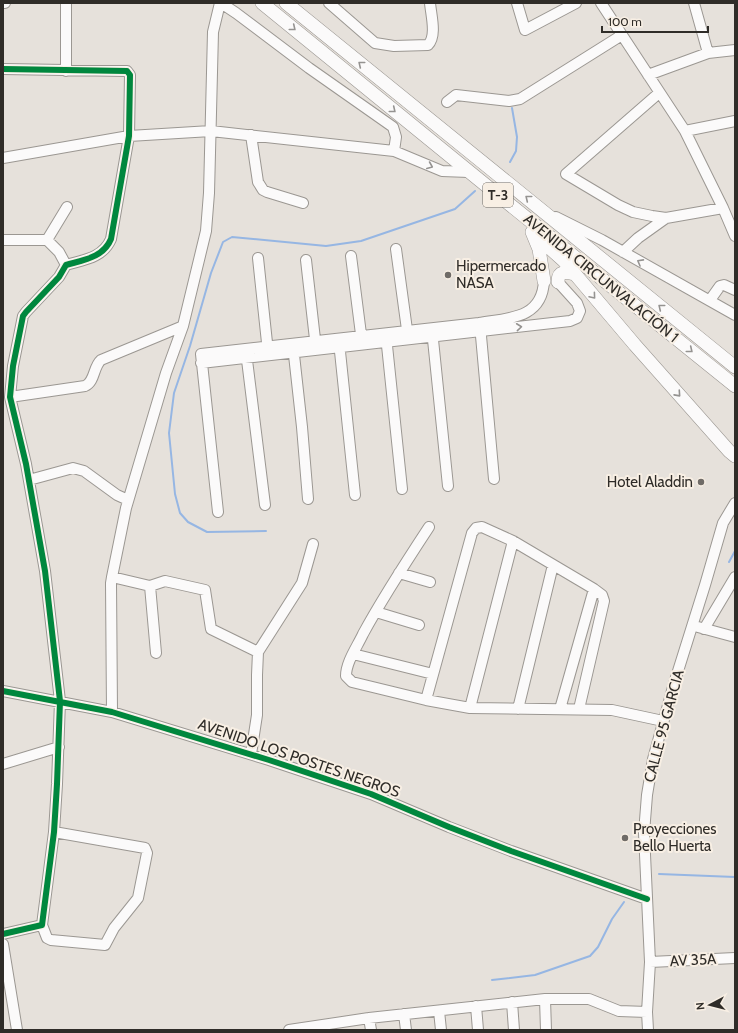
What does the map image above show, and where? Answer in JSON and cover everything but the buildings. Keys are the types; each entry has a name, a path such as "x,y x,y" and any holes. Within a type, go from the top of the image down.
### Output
{"main road":[{"path":"253,3 278,16"},
{"name":"AVENIDA CIRCUNVALACIÓN 1","path":"262,3 735,386"},
{"name":"AVENIDA CIRCUNVALACIÓN 1","path":"291,6 735,367"},
{"path":"488,187 532,232 564,261 635,345 733,456"},
{"path":"532,232 542,260 544,281"},
{"path":"558,282 558,278 563,272 575,274"}],"street":[{"path":"66,3 66,70"},
{"path":"112,712 111,583 128,500 166,373 183,326 206,230 209,193 213,32 220,3 393,127 396,137 394,151"},
{"path":"328,3 375,43 394,46 428,45 432,41 433,26 430,3"},
{"path":"517,3 525,30 576,3"},
{"path":"601,3 685,131 723,208 735,236"},
{"path":"694,3 708,54"},
{"path":"447,102 456,95 509,101 520,99 622,35"},
{"path":"648,75 708,54 735,50"},
{"path":"3,69 129,72 129,136 111,239 109,244 92,258 66,265 59,277 23,316 13,366 10,397 29,480 45,571 60,701 54,832 42,925 47,938 51,940 105,945 114,928 138,898 147,853 145,848 54,832"},
{"path":"659,92 566,174 618,205 633,212 666,218 723,208"},
{"path":"685,131 735,121"},
{"path":"3,158 129,136 211,131 394,151 442,171 469,172"},
{"path":"251,136 260,187 267,192 303,203"},
{"path":"47,240 67,207"},
{"path":"543,211 623,252 735,315"},
{"path":"623,252 638,238 666,218"},
{"path":"3,240 47,240 59,252 66,265"},
{"path":"396,249 408,335"},
{"path":"352,256 361,340"},
{"path":"258,258 268,351"},
{"path":"306,260 315,346"},
{"path":"480,327 530,311 540,299 544,290 544,281"},
{"path":"218,512 201,359 480,327 570,321 577,318 580,311 577,303 558,282"},
{"path":"710,300 720,286 724,285 735,290"},
{"path":"10,397 90,384 97,364 101,360 183,326"},
{"path":"480,327 494,479"},
{"path":"432,332 448,486"},
{"path":"386,338 402,489"},
{"path":"339,343 355,495"},
{"path":"293,348 308,499"},
{"path":"246,354 265,505"},
{"path":"29,480 73,468 84,471 118,495 128,500"},
{"name":"CALLE 95 GARCIA","path":"651,1030 647,1012 650,962 644,833 647,795 653,759 663,721 724,523 735,504"},
{"path":"429,527 399,573 353,654 346,670 346,676 352,682 426,700 470,708 623,711 663,721"},
{"path":"426,700 472,532 476,528 482,527 513,541 602,595 604,601 578,709"},
{"path":"470,708 513,541"},
{"path":"251,754 257,715 258,652 302,583 313,544"},
{"path":"518,709 553,565"},
{"path":"399,573 430,582"},
{"path":"112,577 150,586 165,581 205,590 212,629 258,652"},
{"path":"704,629 735,577"},
{"path":"150,586 156,653"},
{"path":"560,709 594,589"},
{"path":"376,612 419,624"},
{"path":"693,625 735,636"},
{"path":"353,654 433,674"},
{"name":"AVENIDO LOS POSTES NEGROS","path":"3,691 112,712 251,754 371,794 511,851 647,899"},
{"path":"3,764 59,747"},
{"path":"3,934 42,925"},
{"path":"3,944 17,1030"},
{"name":"AV 35A","path":"650,962 735,958"},
{"path":"289,1030 334,1026 369,1018 545,999 589,999 619,1011 647,1012"},
{"path":"545,999 546,1030"},
{"path":"512,1002 514,1030"},
{"path":"476,1006 478,1030"},
{"path":"440,1011 442,1030"},
{"path":"404,1014 406,1030"},
{"path":"369,1018 371,1030"}],"waterway":[{"path":"510,162 516,151 517,137 512,108"},
{"path":"266,531 207,532 188,522 180,513 175,494 169,433 174,393 190,346 211,273 223,242 232,237 326,246 361,241 455,209 475,191"},
{"path":"729,562 735,551"},
{"path":"659,874 735,877"},
{"path":"492,980 535,975 590,956 598,947 612,919 624,902"}],"cycle path":[{"path":"3,69 127,71 130,75 129,136 111,239 98,254 86,260 66,265 59,277 26,312 23,316 13,366 10,397 26,464 45,571 60,701 54,832 42,925 3,934"},
{"path":"3,691 112,712 269,760 371,794 511,851 647,899"}],"place":[{"name":"Hipermercado NASA","path":"448,275"},
{"name":"Hotel Aladdin","path":"701,482"},
{"name":"Proyecciones Bello Huerta","path":"625,838"}]}
